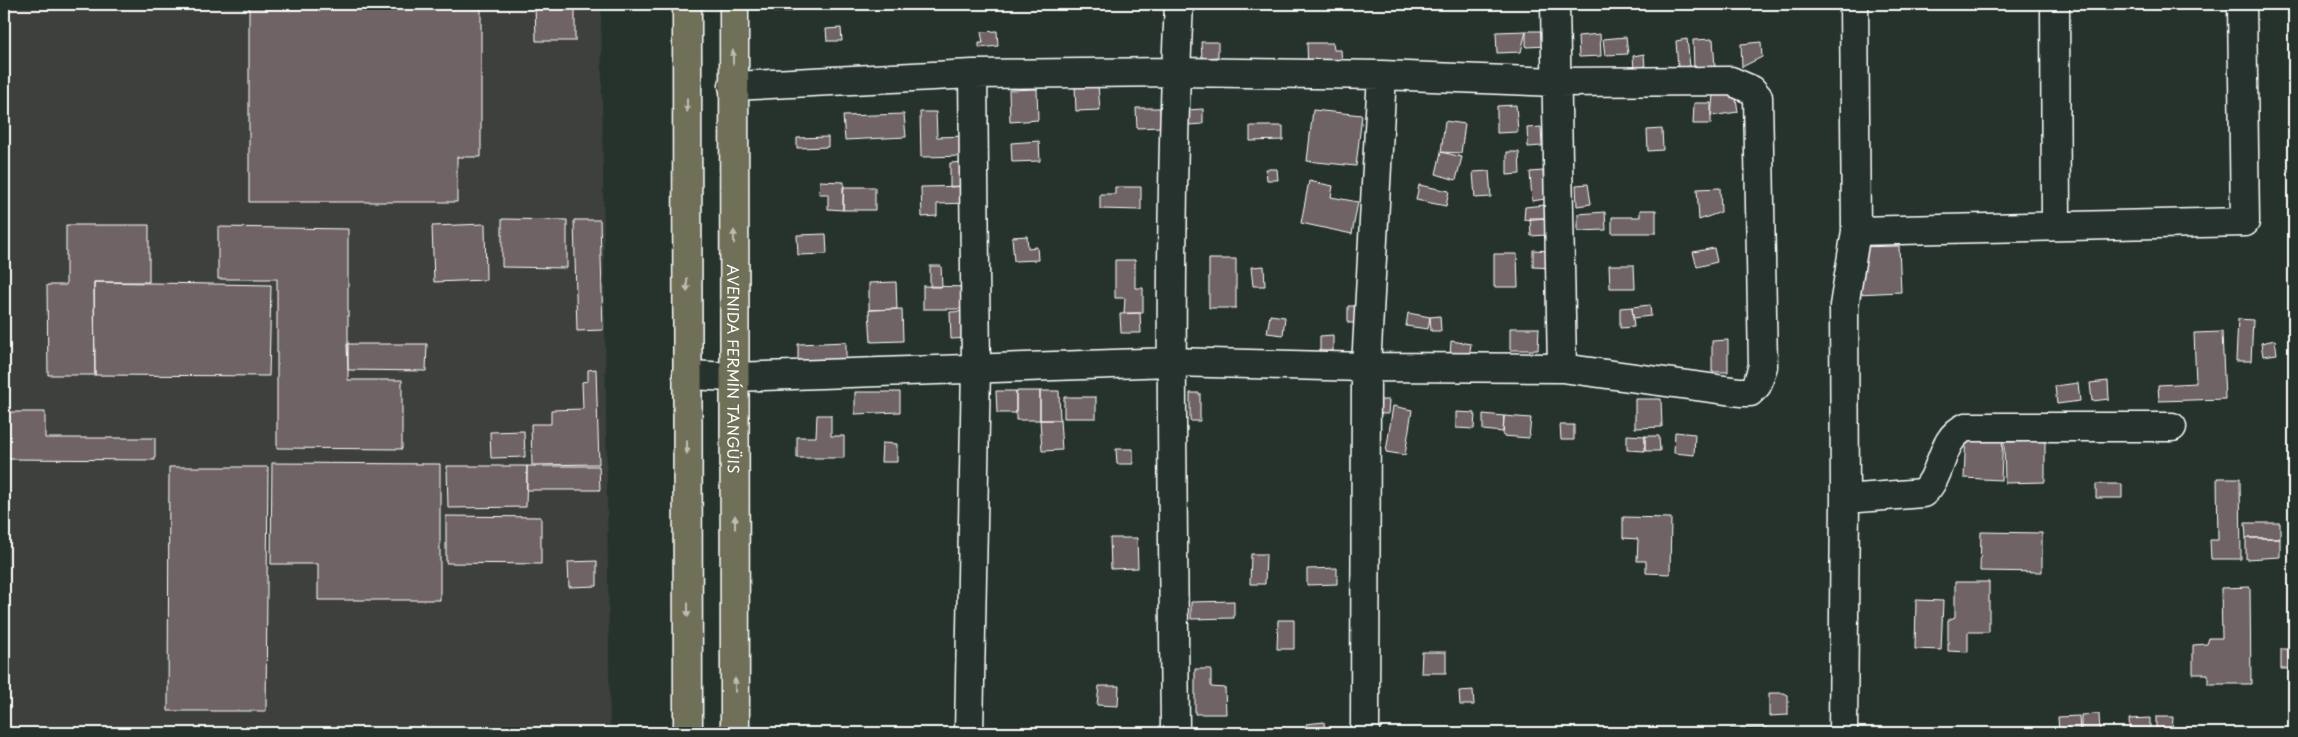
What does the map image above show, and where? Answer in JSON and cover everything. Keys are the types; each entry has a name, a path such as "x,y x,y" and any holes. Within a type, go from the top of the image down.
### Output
{"main road":[{"path":"687,4 688,733"},
{"name":"AVENIDA FERMÍN TANGÜIS","path":"734,4 735,733"}],"street":[{"path":"1175,733 1172,362 1176,72 1179,4"},
{"path":"1555,4 1562,368"},
{"path":"1843,733 1844,306 1856,231 1854,4"},
{"path":"2055,4 2056,225"},
{"path":"1856,231 2245,222 2242,4"},
{"path":"687,374 734,377 1172,362 1366,367 1562,368 1750,392 1757,385 1763,366 1758,97 1752,90 1730,81 1555,82 1382,75 1176,72 973,74 733,86"},
{"path":"969,733 976,368 973,74"},
{"path":"1366,733 1366,367 1382,75"},
{"path":"1845,499 1923,493 1933,484 1950,438 1966,427 2172,427"}],"shaded area":[{"path":"4,4 601,4 610,733 4,733"}],"building":[{"path":"249,4 481,4 481,157 457,157 457,202 249,202"},
{"path":"535,4 575,4 575,41 536,41"},
{"path":"773,4 792,4 793,11 774,12"},
{"path":"841,28 842,41 827,41 826,29"},
{"path":"997,31 998,46 979,48 979,43 983,43 981,32"},
{"path":"1526,31 1521,52 1497,53 1496,32"},
{"path":"1526,31 1546,31 1547,46 1526,47"},
{"path":"1600,34 1601,56 1579,57 1578,36"},
{"path":"1626,37 1628,54 1605,55 1603,39"},
{"path":"1687,39 1690,66 1678,68 1676,41"},
{"path":"1713,39 1715,68 1694,69 1693,40"},
{"path":"1201,42 1218,42 1218,57 1202,58"},
{"path":"1761,42 1762,57 1742,67 1741,44"},
{"path":"1307,43 1333,43 1334,50 1341,50 1342,64 1308,72"},
{"path":"1644,54 1645,68 1634,69 1633,56"},
{"path":"1098,85 1100,110 1076,111 1075,86"},
{"path":"1037,89 1038,120 1010,122 1009,90"},
{"path":"1735,91 1738,112 1711,116 1713,95"},
{"path":"1694,103 1711,103 1711,124 1693,124"},
{"path":"1516,105 1518,132 1497,133 1497,106"},
{"path":"1136,108 1160,108 1161,127 1137,128"},
{"path":"1203,109 1203,124 1188,125 1187,110"},
{"path":"1313,110 1362,115 1356,166 1307,161"},
{"path":"920,112 936,112 937,137 965,136 966,156 921,157"},
{"path":"904,114 906,137 845,140 843,116"},
{"path":"1445,121 1465,124 1461,153 1441,152"},
{"path":"1250,126 1283,126 1283,140 1250,141"},
{"path":"1541,127 1542,146 1528,147 1527,128"},
{"path":"1662,129 1663,150 1648,151 1647,130"},
{"path":"828,137 828,147 797,148 797,138"},
{"path":"1039,141 1040,161 1012,162 1011,143"},
{"path":"1441,152 1462,157 1456,180 1436,174"},
{"path":"1507,152 1519,152 1520,174 1507,175"},
{"path":"968,162 968,186 950,187 950,163"},
{"path":"1266,169 1277,169 1278,180 1267,180"},
{"path":"1489,171 1491,197 1475,198 1473,172"},
{"path":"1543,171 1545,199 1532,201 1530,172"},
{"path":"820,181 844,182 843,210 828,209 828,194 819,194"},
{"path":"1309,181 1333,186 1331,197 1358,202 1352,234 1301,223"},
{"path":"1588,184 1591,204 1577,206 1576,185"},
{"path":"1419,185 1449,191 1446,206 1416,200"},
{"path":"968,186 969,203 937,204 937,216 922,217 921,187"},
{"path":"843,187 875,187 875,210 843,210"},
{"path":"1115,187 1141,187 1141,210 1100,209 1100,194 1115,194"},
{"path":"1720,188 1721,212 1699,220 1697,189"},
{"path":"1544,205 1545,218 1524,220 1525,207"},
{"path":"1640,210 1656,210 1656,233 1612,233 1612,217 1640,217"},
{"path":"1605,212 1606,230 1578,231 1578,214"},
{"path":"1530,218 1545,218 1546,235 1531,236"},
{"path":"502,219 567,220 567,268 502,267"},
{"path":"574,220 600,220 603,330 577,331"},
{"path":"485,224 486,280 434,282 432,226"},
{"path":"66,225 149,225 149,282 94,282 95,375 48,375 47,285 66,285"},
{"path":"218,227 348,229 348,380 402,380 402,449 277,448 277,279 218,279"},
{"path":"826,234 827,254 798,255 797,235"},
{"path":"1027,236 1028,248 1037,247 1038,260 1014,261 1012,237"},
{"path":"1899,246 1901,292 1857,294 1856,247"},
{"path":"1714,248 1717,262 1697,267 1693,252"},
{"path":"1533,250 1554,251 1554,268 1533,267"},
{"path":"1494,254 1517,254 1518,287 1494,287"},
{"path":"1209,259 1236,259 1236,308 1209,308"},
{"path":"1115,260 1135,260 1135,288 1143,288 1143,313 1124,313 1125,298 1115,298"},
{"path":"1609,265 1634,265 1635,288 1610,288"},
{"path":"930,266 941,266 942,287 930,287"},
{"path":"1264,266 1265,286 1253,286 1251,267"},
{"path":"94,282 271,285 269,376 95,375"},
{"path":"896,282 897,309 869,310 869,283"},
{"path":"923,286 970,287 970,309 923,309"},
{"path":"1650,305 1651,316 1633,318 1632,307"},
{"path":"1348,306 1363,306 1362,323 1348,323"},
{"path":"1632,307 1634,327 1620,328 1620,308"},
{"path":"902,309 903,341 871,342 869,310"},
{"path":"969,311 970,338 951,339 950,312"},
{"path":"1140,313 1141,333 1121,333 1120,314"},
{"path":"1408,313 1430,317 1428,329 1406,326"},
{"path":"1270,315 1285,317 1283,335 1267,333"},
{"path":"1440,316 1441,331 1431,331 1430,317"},
{"path":"2238,319 2253,320 2251,361 2236,361"},
{"path":"1510,328 1539,328 1538,350 1510,350"},
{"path":"2222,332 2225,399 2159,401 2158,385 2196,383 2194,333"},
{"path":"1333,335 1333,351 1320,352 1320,336"},
{"path":"1728,340 1728,372 1712,372 1712,341"},
{"path":"2275,340 2277,354 2263,356 2261,343"},
{"path":"1451,341 1471,344 1469,358 1450,356"},
{"path":"846,342 846,359 798,361 798,344"},
{"path":"347,344 427,344 426,371 348,370"},
{"path":"596,369 599,464 532,465 531,424 551,424 551,410 583,409 582,382 588,381 588,370"},
{"path":"2108,381 2109,399 2092,401 2090,383"},
{"path":"2078,383 2080,401 2057,404 2055,386"},
{"path":"996,391 1016,391 1016,413 997,413"},
{"path":"1016,391 1040,391 1040,420 1016,420"},
{"path":"1040,391 1059,391 1060,420 1040,420"},
{"path":"855,392 900,392 900,412 855,414"},
{"path":"1190,393 1200,393 1200,421 1190,421"},
{"path":"1064,397 1096,397 1096,418 1064,418"},
{"path":"1635,399 1661,399 1662,427 1635,428"},
{"path":"1370,400 1389,400 1388,414 1370,413"},
{"path":"1393,406 1412,410 1405,455 1386,452"},
{"path":"6,412 45,412 45,438 155,438 155,460 6,459"},
{"path":"1456,412 1475,413 1474,429 1456,428"},
{"path":"1483,414 1504,416 1503,432 1483,430"},
{"path":"817,415 831,415 831,436 844,436 844,458 797,458 797,437 816,437"},
{"path":"1504,416 1531,418 1529,438 1503,436"},
{"path":"1040,420 1060,420 1062,450 1042,451"},
{"path":"1560,425 1574,425 1574,440 1561,440"},
{"path":"524,431 525,457 491,458 490,432"},
{"path":"1675,432 1695,434 1694,455 1674,453"},
{"path":"1966,433 2003,435 2001,480 1964,478"},
{"path":"1627,435 1645,436 1645,451 1627,450"},
{"path":"1645,436 1659,436 1660,451 1645,451"},
{"path":"2045,441 2045,482 2005,483 2004,442"},
{"path":"882,443 897,444 897,462 881,462"},
{"path":"1116,449 1133,449 1133,464 1117,464"},
{"path":"272,463 440,464 440,600 318,600 318,564 271,564"},
{"path":"447,466 527,466 526,507 448,508"},
{"path":"527,466 599,466 600,490 527,490"},
{"path":"169,467 268,467 266,711 168,711"},
{"path":"2217,478 2240,478 2241,559 2211,559 2210,540 2218,540"},
{"path":"2096,484 2122,484 2122,498 2096,498"},
{"path":"446,516 541,517 541,564 446,563"},
{"path":"1623,517 1671,518 1670,574 1646,573 1646,561 1637,561 1638,539 1623,538"},
{"path":"2245,523 2280,523 2280,538 2246,538"},
{"path":"1981,532 2042,533 2042,572 1980,571"},
{"path":"1110,538 1137,538 1138,568 1111,569"},
{"path":"2246,538 2280,538 2280,557 2246,559"},
{"path":"1251,554 1266,554 1265,584 1250,584"},
{"path":"597,561 597,586 569,587 568,562"},
{"path":"1337,568 1337,584 1307,585 1307,569"},
{"path":"1955,582 1989,582 1989,632 1968,632 1968,652 1948,651 1948,620 1955,617"},
{"path":"2250,587 2251,684 2208,684 2208,674 2193,674 2193,645 2207,644 2209,638 2222,638 2221,588"},
{"path":"1916,600 1943,601 1941,650 1915,649"},
{"path":"1234,601 1234,618 1191,619 1191,602"},
{"path":"1278,620 1294,620 1294,649 1277,649"},
{"path":"2281,649 2294,649 2294,669 2281,669"},
{"path":"1422,652 1446,652 1446,673 1421,673"},
{"path":"1195,669 1211,669 1211,687 1225,688 1226,714 1195,714"},
{"path":"1099,686 1119,686 1118,706 1097,705"},
{"path":"1473,690 1474,705 1460,705 1459,691"},
{"path":"1769,693 1784,693 1788,695 1788,715 1769,716"},
{"path":"2099,714 2100,733 2081,733 2081,715"},
{"path":"2079,716 2080,733 2059,733 2058,717"},
{"path":"2156,717 2173,717 2172,733 2156,733"},
{"path":"2150,718 2150,733 2130,733 2129,719"},
{"path":"1324,722 1325,733 1307,733 1306,724"},
{"path":"1768,728 1768,733 1730,733 1730,729"}]}
